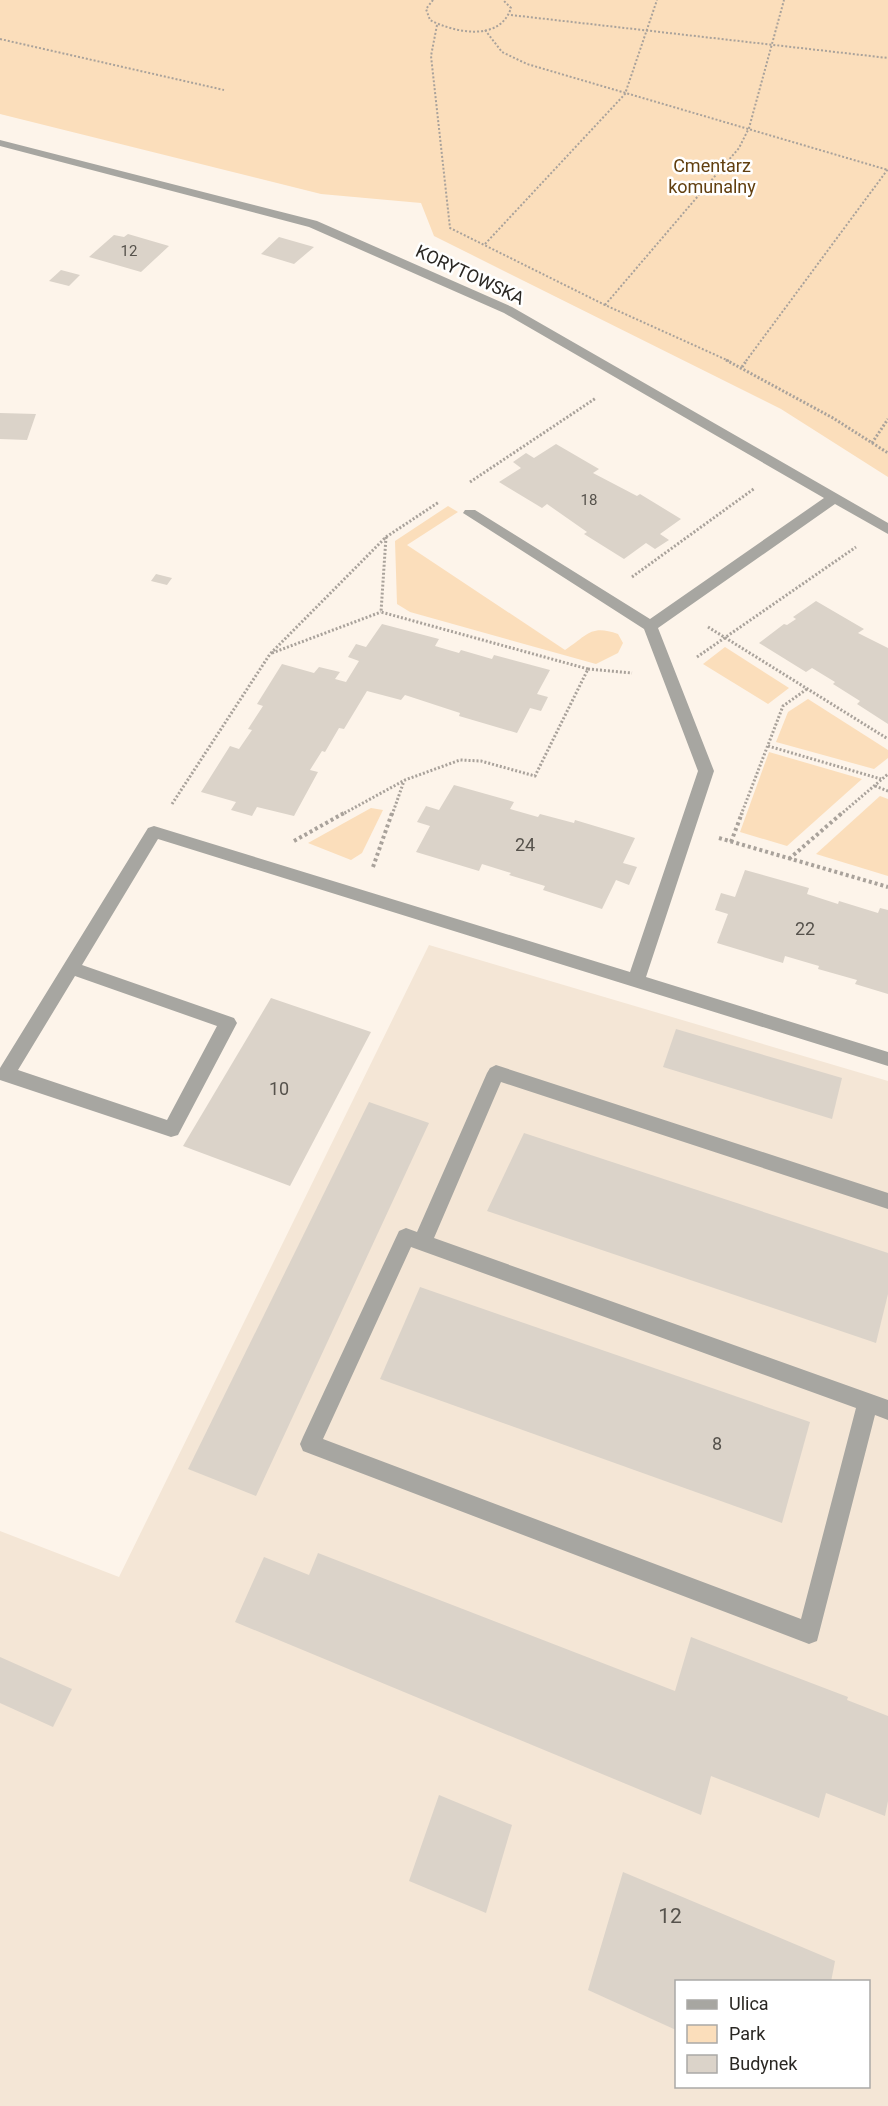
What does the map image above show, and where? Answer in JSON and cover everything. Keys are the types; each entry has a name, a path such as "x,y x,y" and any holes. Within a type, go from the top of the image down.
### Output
{"street":[{"name":"KORYTOWSKA","path":"0,143 313,225 508,310 887,528"},
{"path":"650,626 834,498"},
{"path":"470,513 650,626 706,771 636,980"},
{"path":"71,968 228,1023 171,1129 6,1074 154,832 888,1059"},
{"path":"422,1243 496,1074 888,1201"},
{"path":"406,1237 878,1406 809,1633 310,1444 406,1237"}],"path":[{"path":"433,0 426,9 427,15 437,25 460,31 486,30 506,21 511,15 511,8 503,0"},
{"path":"484,244 625,94 657,0"},
{"path":"605,305 739,148 749,128 784,0"},
{"path":"511,15 888,58"},
{"path":"437,25 431,56 450,228 605,305 742,367 833,418 888,453"},
{"path":"486,30 502,52 527,64 888,169 742,367"},
{"path":"0,39 224,90"},
{"path":"463,486 627,378"},
{"path":"872,443 888,419"},
{"path":"604,597 782,468"},
{"path":"154,832 270,654 386,537 444,499"},
{"path":"669,676 887,528"},
{"path":"381,612 386,537"},
{"path":"677,607 888,740"},
{"path":"254,862 405,780 460,760 481,760 535,776 588,669 381,612 270,654"},
{"path":"730,842 783,706 807,689"},
{"path":"768,746 882,779"},
{"path":"789,859 888,774"},
{"path":"363,896 405,780"},
{"path":"875,786 888,791"},
{"path":"687,829 888,887"}],"shaded area":[{"path":"429,945 888,1081 888,2106 0,2106 0,1531 119,1577"}],"green space":[{"name":"Cmentarz komunalny","path":"0,0 888,0 888,477 781,409 434,236 421,203 321,194 0,114"},
{"path":"448,506 458,512 407,545 565,650 589,633 601,630 618,634 623,643 618,653 596,664 410,612 397,604 395,541"},
{"path":"725,647 789,688 768,704 703,664"},
{"path":"808,699 888,750 888,758 874,769 776,742 788,712"},
{"path":"769,752 862,779 787,846 740,832"},
{"path":"880,796 888,799 888,876 816,854"},
{"path":"371,808 383,810 362,853 351,860 308,843"}],"building":[{"path":"128,234 169,246 141,272 89,257 114,235 124,237"},
{"path":"279,237 314,247 294,264 261,254"},
{"path":"61,270 80,275 69,286 49,281"},
{"path":"0,413 36,414 27,440 0,439"},
{"path":"556,444 599,469 593,473 637,496 640,494 681,519 660,534 669,540 655,549 646,543 624,559 584,534 587,532 547,504 542,508 499,482 521,468 513,462 526,453 534,458"},
{"path":"156,574 172,578 167,585 151,581"},
{"path":"816,601 864,629 858,633 888,648 888,724 857,704 860,701 833,684 835,682 812,668 806,672 759,643 784,624 787,625 796,619 793,617"},
{"path":"382,624 439,639 435,646 459,653 461,650 492,659 494,655 550,670 537,694 548,697 541,711 530,708 517,733 459,716 460,713 405,695 401,700 367,691 344,729 339,728 325,752 322,751 310,770 318,772 294,816 257,807 252,816 231,810 236,802 201,792 230,746 239,749 252,730 248,729 263,706 257,704 282,664 314,673 319,667 340,672 335,679 346,682 359,661 348,657 356,644 366,647"},
{"path":"454,785 514,802 510,809 538,817 540,814 574,823 575,820 635,838 623,863 637,867 629,885 616,880 602,909 543,890 545,886 482,864 479,871 416,852 430,826 417,822 426,806 439,810"},
{"path":"745,870 809,888 807,894 838,904 839,901 878,913 880,908 888,910 888,994 855,984 857,980 818,969 819,966 785,956 783,963 717,943 728,914 715,910 721,893 735,897"},
{"path":"271,998 371,1032 290,1186 183,1146"},
{"path":"676,1029 842,1078 832,1119 663,1067"},
{"path":"369,1102 429,1123 256,1496 188,1469"},
{"path":"524,1133 888,1253 888,1294 876,1343 487,1211"},
{"path":"420,1287 810,1422 782,1523 380,1379"},
{"path":"318,1553 675,1691 691,1637 848,1697 847,1700 888,1716 888,1801 885,1816 826,1793 819,1818 711,1776 701,1815 235,1622 264,1557 309,1575"},
{"path":"0,1657 72,1689 53,1727 0,1703"},
{"path":"439,1795 512,1825 486,1913 409,1881"},
{"path":"623,1872 835,1961 831,1980 675,1980 675,2030 588,1990"}]}
